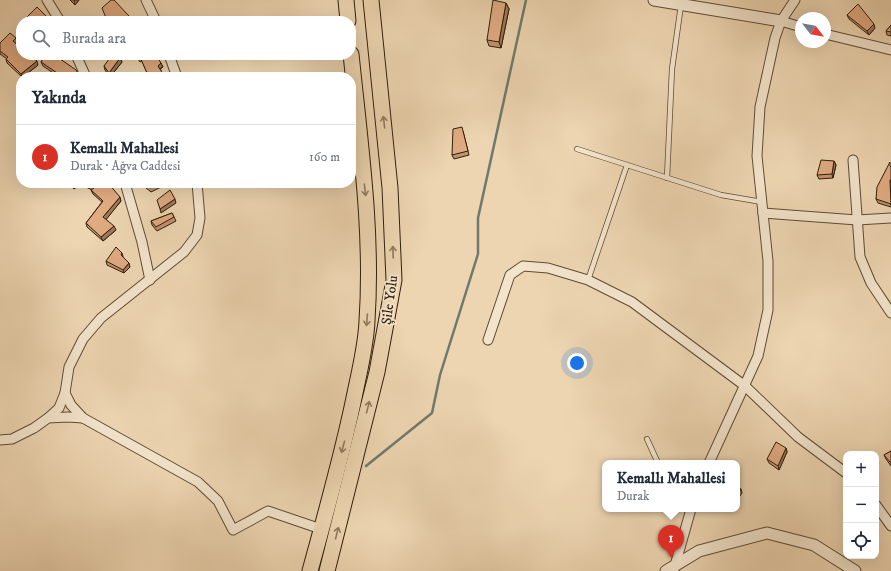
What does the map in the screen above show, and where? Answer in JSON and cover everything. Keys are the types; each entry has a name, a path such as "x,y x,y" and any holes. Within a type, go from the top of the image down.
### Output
{"highway":[{"path":"346,0 348,16"},
{"name":"Şile Yolu","path":"327,571 377,372 394,280 390,188 371,0"},
{"name":"Şile Yolu","path":"352,60 353,72"},
{"name":"Şile Yolu","path":"310,571 350,420 363,355 367,322 369,256 368,222 356,103"}],"street":[{"path":"47,0 57,16"},
{"path":"146,0 154,16"},
{"path":"654,0 781,21 795,25"},
{"path":"710,460 758,356 768,310 768,261 757,156 760,107 775,38 781,21 795,0"},
{"path":"831,35 891,50"},
{"path":"78,60 84,72"},
{"path":"171,60 175,72"},
{"path":"853,160 858,241 864,270 891,314"},
{"path":"126,188 142,242 150,280"},
{"path":"0,440 12,439 34,428 59,408 65,393 69,367 83,338 101,318 184,252 197,235 200,218 197,188"},
{"path":"763,212 857,220 891,218"},
{"path":"488,340 510,275 523,266 548,268 588,280 632,302 745,386 798,437 843,471"},
{"path":"65,393 71,405 83,418 198,482 218,500 233,530 268,511 321,529"},
{"path":"48,418 68,416 83,418"},
{"path":"879,509 891,526"},
{"path":"674,568 689,512"},
{"path":"666,571 674,568 699,551 767,533 814,545 855,571"}],"lane":[{"path":"667,178 672,69 681,4"},
{"path":"577,149 730,198 762,202"},
{"path":"588,280 627,165"},
{"path":"647,439 657,460"}],"building":[{"path":"111,0 114,0 129,16 105,16 102,8"},
{"path":"493,0 506,3 499,42 487,40"},
{"path":"858,4 874,24 867,31 847,15"},
{"path":"37,7 46,16 28,16"},
{"path":"891,25 891,32 886,31"},
{"path":"10,33 16,38 13,41 16,44 16,60 37,61 23,72 19,72 6,59 8,57 0,51 0,43"},
{"path":"42,60 62,60 77,72 56,72 41,62"},
{"path":"108,60 119,60 110,72 104,66"},
{"path":"141,60 159,60 161,63 158,66 162,72 147,72"},
{"path":"462,127 468,151 452,155 453,129"},
{"path":"821,160 834,161 832,174 817,175"},
{"path":"890,162 891,204 876,199 877,187"},
{"path":"94,188 112,188 120,197 103,217 114,226 101,237 86,223 103,201 91,190"},
{"path":"170,190 175,199 160,209 157,200"},
{"path":"172,213 174,217 156,227 151,221"},
{"path":"116,247 129,263 123,270 106,261"},
{"path":"776,442 786,448 778,466 767,459"},
{"path":"891,451 891,462 890,462 884,455"}],"waterway":[{"path":"366,466 432,413 440,375 478,254 478,218 526,0"}],"place":[{"name":"Kemallı Mahallesi","path":"671,558"}]}
